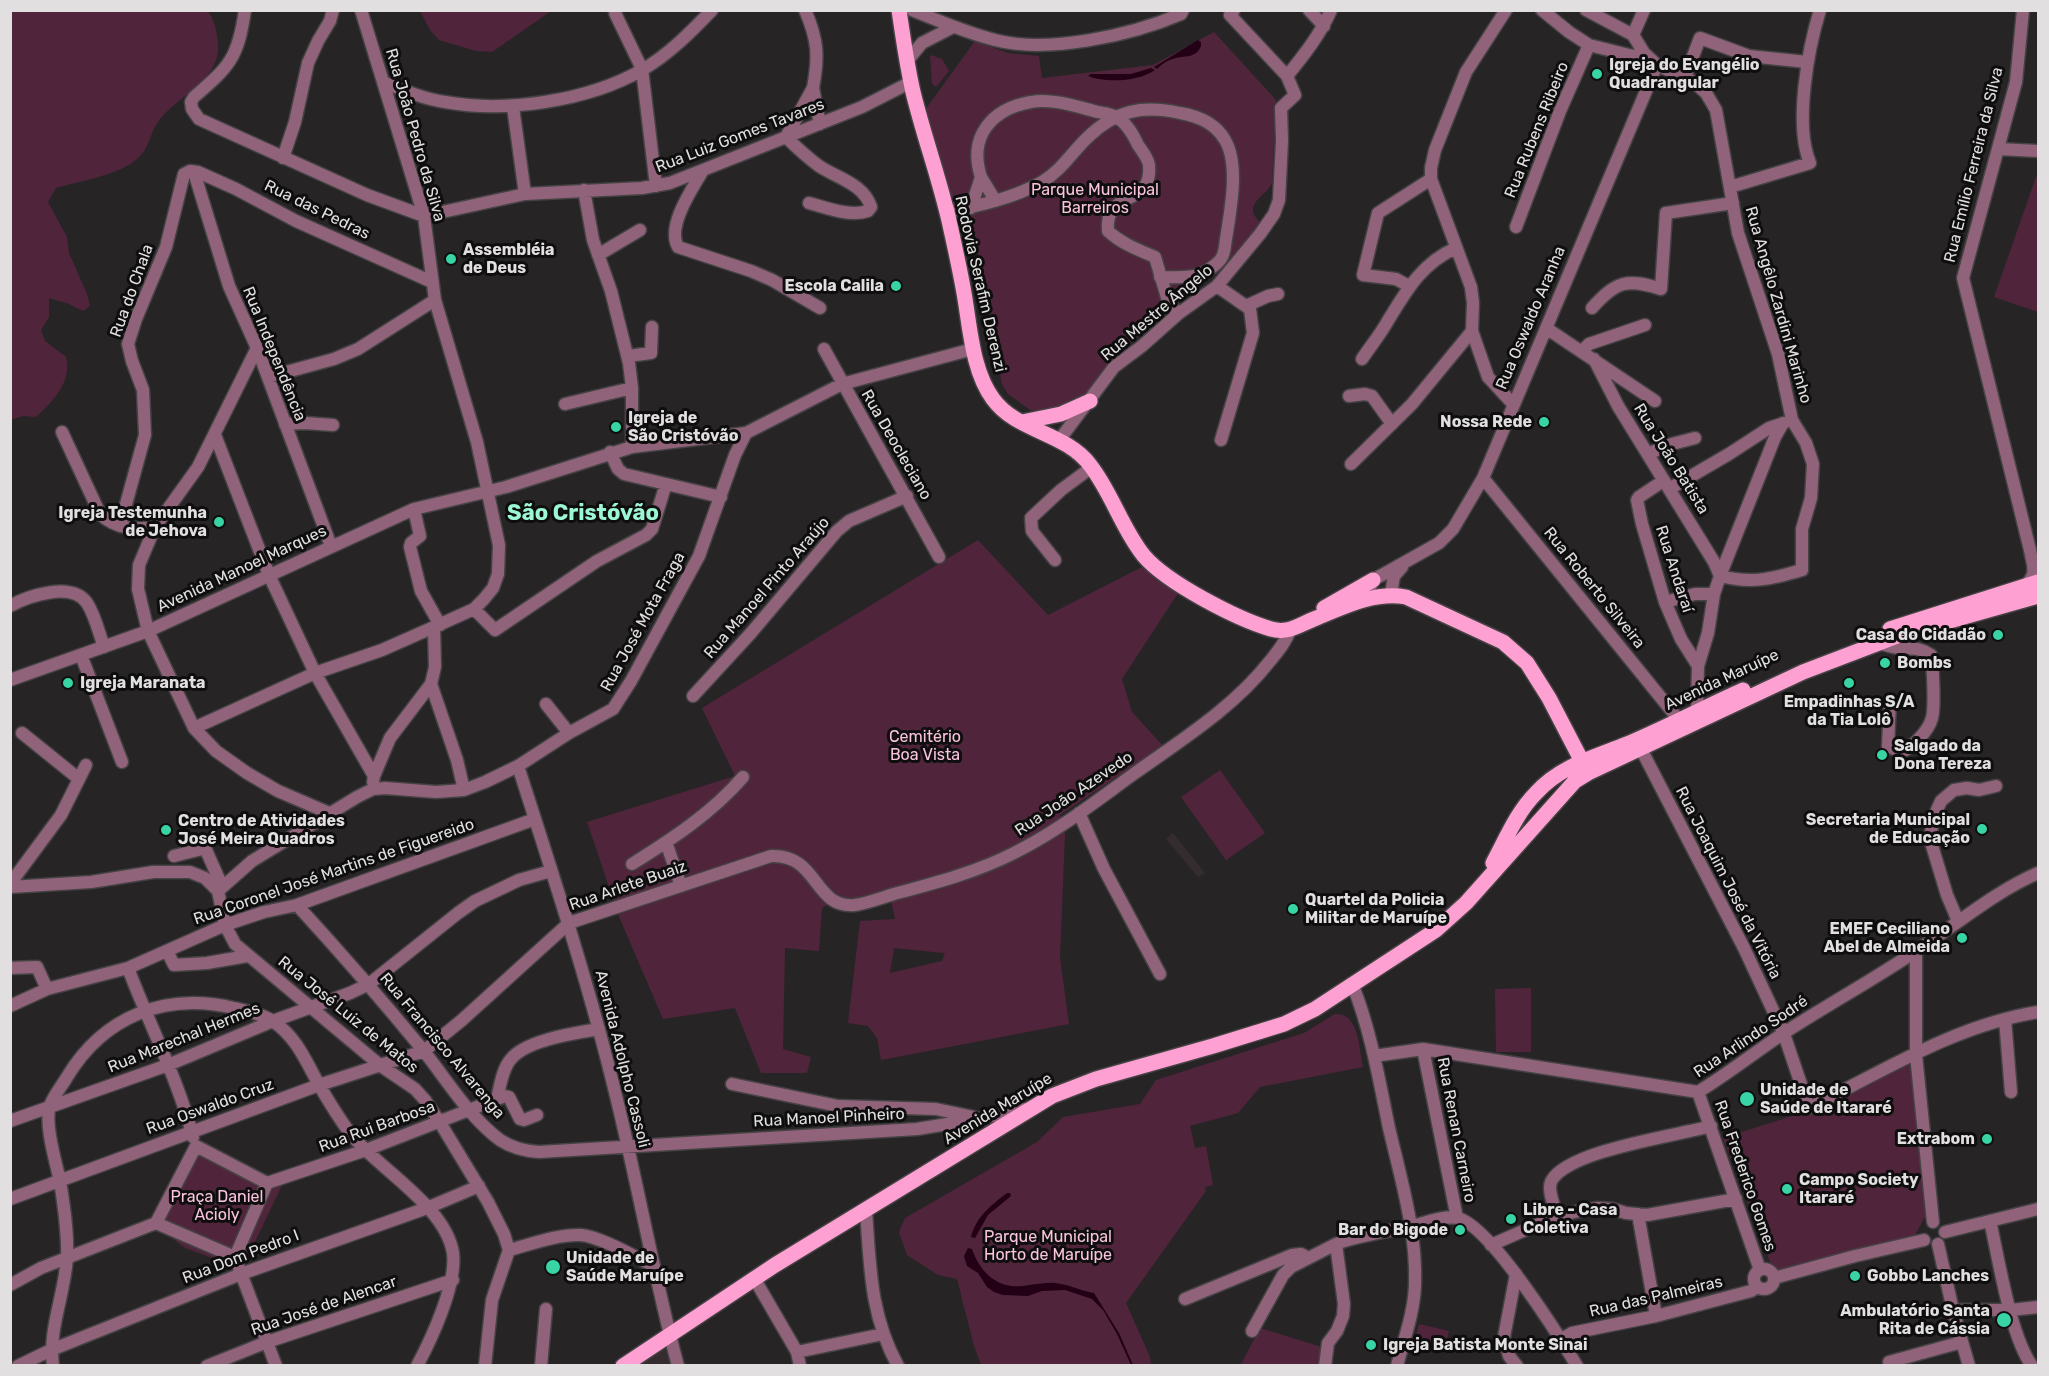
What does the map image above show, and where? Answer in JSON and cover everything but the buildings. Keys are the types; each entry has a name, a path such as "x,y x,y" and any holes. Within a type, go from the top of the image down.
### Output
{"main road":[{"name":"Rodovia Serafim Derenzi","path":"899,10 911,82 947,212 973,349 985,385 994,401 1021,422 1060,439 1082,455 1092,467 1144,556 1168,578 1239,616 1273,629 1290,630"},
{"path":"1021,422 1061,414 1090,401"},
{"path":"1313,619 1330,604 1373,580"},
{"name":"Avenida Maruípe","path":"1478,889 1524,808 1537,792 1562,772 1586,767 1641,749 1782,682 1879,643 1899,642 2036,587"},
{"name":"Avenida Maruípe","path":"623,1365 754,1278 1031,1107 1073,1086 1284,1024 1315,1009 1353,986 1436,930 1466,903 1586,767 1627,744 1816,658 1900,625 2036,587"},
{"path":"1290,630 1366,598 1391,594 1407,597 1503,642 1527,663 1549,698 1586,767"},
{"name":"Avenida Maruípe","path":"611,1365 646,1351"}],"street":[{"path":"245,10 241,38 233,57 226,68 194,97 191,102 194,114 199,119 283,158 367,195 424,216"},
{"path":"283,158 295,122 308,63 330,21 333,10"},
{"name":"Rua João Pedro da Silva","path":"361,10 424,216 435,300 489,492"},
{"path":"383,82 443,102 476,106 513,107 582,93 622,79 642,69 673,47 712,10"},
{"path":"805,10 814,33 818,63 813,88 786,137 820,167 861,189 871,207 861,214 842,212 809,203"},
{"path":"912,10 996,41 1039,45 1074,42 1153,26 1181,14 1183,10"},
{"path":"1309,10 1324,26"},
{"path":"1232,13 1287,75 1324,26 1331,10"},
{"path":"1506,10 1466,72 1435,150 1431,179 1471,287 1472,331 1488,377 1513,404"},
{"path":"1542,10 1589,45 1633,56 1644,53"},
{"path":"1586,10 1634,35 1644,53 1657,65"},
{"path":"1634,35 1644,10"},
{"path":"1730,187 1810,164 1803,137 1807,62 1820,10"},
{"name":"Rua Emílio Ferreira da Silva","path":"2023,10 2016,82 1963,278 2034,552 2036,587"},
{"path":"615,13 642,69 656,186"},
{"path":"907,61 922,43 953,27"},
{"path":"1682,75 1700,38 1749,56 1807,62"},
{"name":"Rua Rubens Ribeiro","path":"1516,227 1560,111 1589,45"},
{"name":"Rua Angêlo Zardini Marinho","path":"1657,65 1682,75 1706,93 1716,110 1738,233 1780,361 1788,421 1775,437 1714,594 1708,633 1698,666 1697,711"},
{"name":"Rua Oswaldo Aranha","path":"1373,580 1439,543 1453,529 1483,478 1657,65"},
{"name":"Rua Mestre Ângelo","path":"1060,439 1114,367 1178,314 1217,286 1274,214 1279,200 1281,107 1295,95 1287,75"},
{"name":"Rua Luiz Gomes Tavares","path":"424,216 525,194 656,186 703,170 862,107 911,82"},
{"path":"813,88 820,124"},
{"path":"994,200 976,163 983,132 993,118 1011,108 1032,101 1073,105 1116,117 1131,130 1149,162 1148,181 1145,188 1113,208 1107,222 1108,231 1116,239 1155,257 1168,301 1178,314"},
{"path":"513,107 525,194"},
{"path":"947,212 971,208 1043,182 1069,160 1088,137 1116,117 1146,108 1182,113 1214,125 1226,142 1232,166 1233,190 1222,257 1204,273 1186,277 1160,278"},
{"path":"1998,148 2038,151"},
{"path":"703,170 684,202 680,214 675,238 678,246 751,271 820,308"},
{"name":"Rua das Pedras","path":"190,172 236,189 307,226 432,282"},
{"name":"Rua Independência","path":"190,172 229,286 257,348 331,546"},
{"name":"Rua do Chala","path":"120,526 145,435 143,390 128,344 166,247 182,177 190,172"},
{"path":"971,208 981,177"},
{"path":"1409,286 1396,279 1363,275 1378,213 1431,179"},
{"path":"584,190 598,255 611,291 628,356 632,388 632,447"},
{"path":"1592,308 1615,286 1626,282 1642,283 1661,289 1666,213 1733,203"},
{"path":"598,255 640,230"},
{"path":"1362,359 1409,286 1441,254 1456,248"},
{"path":"1217,286 1250,309 1253,333 1221,440"},
{"path":"1246,306 1278,294"},
{"path":"268,377 334,359 358,349 435,300"},
{"path":"1582,351 1589,344 1645,325"},
{"path":"628,356 651,353 652,327"},
{"path":"1546,328 1655,401"},
{"path":"1351,464 1392,424 1450,360 1472,331"},
{"path":"257,348 215,435 185,488 155,527 139,565 138,589 148,631 194,728 216,751 247,773 278,791 329,813"},
{"name":"Rua Deocleciano","path":"824,349 939,557"},
{"name":"Avenida Manoel Marques","path":"10,680 148,631 414,509 524,482 610,452 632,447 746,433 842,384 973,349"},
{"name":"Rua João Batista","path":"1594,359 1618,406 1648,454 1663,487 1714,562 1720,576"},
{"path":"565,404 632,388"},
{"path":"1349,396 1365,394 1372,396 1392,424"},
{"path":"1663,487 1730,454 1769,428 1788,421 1806,443 1813,468 1811,498 1802,529 1802,570 1747,581 1720,576"},
{"path":"285,424 333,425"},
{"path":"62,432 94,504 107,520 120,526 138,529 155,527"},
{"name":"Rua José Mota Fraga","path":"220,888 266,852 373,783 385,788 436,792 464,790 518,766 569,733 613,709 699,556 746,433"},
{"path":"215,435 269,574 315,673 373,783"},
{"path":"1648,454 1668,445 1695,438"},
{"path":"610,452 620,472 721,496"},
{"path":"1055,560 1032,531 1031,518 1060,490 1092,467"},
{"name":"Rua Roberto Silveira","path":"1483,478 1679,720"},
{"path":"474,609 495,630 588,567 650,532 666,484"},
{"name":"Rua Andaraí","path":"1663,487 1637,500 1665,602 1681,639 1698,666"},
{"path":"194,728 315,673 382,650 474,609 493,588 500,559 489,492"},
{"name":"Rua Manoel Pinto Araújo","path":"693,696 751,633 837,531 856,518 907,496"},
{"path":"373,783 390,738 431,684 435,667 437,626 421,591 410,547 411,543 420,536 414,509"},
{"name":"Rua Oswaldo Aranha","path":"1391,594 1394,576 1407,562"},
{"path":"1366,598 1373,580"},
{"path":"10,606 23,598 50,592 77,596 87,604 104,647"},
{"path":"1665,602 1695,594 1714,594"},
{"name":"Rua João Azevedo","path":"831,901 856,904 931,884 992,864 1024,848 1079,813 1232,702 1260,674 1287,640 1290,630"},
{"path":"1890,702 1888,746 1896,752 1905,751 1921,737 1932,719 1933,666 1931,655 1899,642"},
{"path":"81,655 122,762"},
{"path":"431,684 457,760 464,790"},
{"path":"546,704 569,733"},
{"path":"22,733 79,779"},
{"name":"Rua Joaquim José da Vitória","path":"1641,749 1744,948 1784,1034 1809,1108 1916,1055"},
{"path":"86,765 61,814 15,867 10,885 91,882 153,872 181,871 199,875 220,888"},
{"name":"Avenida Adolpho Cassoli","path":"518,766 569,923 617,1098 626,1146 678,1365"},
{"path":"632,864 707,812 743,777"},
{"path":"1958,921 1930,839 1933,819 1941,801 1954,790 1967,788 1979,790 1996,786"},
{"path":"1079,813 1104,869 1161,974"},
{"name":"Rua Coronel José Martins de Figuereido","path":"10,1006 47,989 128,969 225,925 264,912 297,905 535,819"},
{"path":"666,842 681,886"},
{"name":"Rua José Luiz de Matos","path":"174,856 206,850 220,888 225,925 235,944 381,1065 415,1089 425,1100 496,1216 509,1250"},
{"name":"Rua Arlete Buaiz","path":"424,1051 462,1020 569,923 755,859 780,855 799,862 831,901"},
{"name":"Rua Marechal Hermes","path":"10,1120 168,1065 369,984 458,912 475,901 519,880 551,871"},
{"name":"Rua Arlindo Sodré","path":"1374,1056 1423,1049 1698,1092 1784,1034 1916,951 1958,921 2021,881 2038,873"},
{"name":"Rua Francisco Alvarenga","path":"297,905 369,984 470,1110 501,1140 523,1151 539,1152 626,1146"},
{"path":"167,951 174,965 207,963 247,956"},
{"path":"1916,951 1916,1055 1933,1222"},
{"path":"10,968 37,967 47,989"},
{"path":"10,1285 67,1258 156,1223 196,1146 168,1065 128,969"},
{"path":"1353,986 1360,1003 1374,1056 1410,1227 1415,1283 1414,1303 1397,1365"},
{"path":"53,1365 51,1350 67,1258 65,1220 52,1149 50,1107 74,1066 91,1043 144,1010 174,1003 217,1004 252,1012 273,1021 290,1036 300,1050 319,1085 346,1126 366,1150 395,1175 443,1227 452,1251 453,1280 426,1350 417,1365"},
{"path":"1916,1055 1948,1038 2005,1019 2038,1012"},
{"path":"2005,1019 2011,1092"},
{"path":"537,1115 522,1120 508,1097 497,1099 511,1058 544,1041 566,1034 598,1029"},
{"name":"Rua Renan Carneiro","path":"1423,1049 1457,1218"},
{"name":"Rua Oswaldo Cruz","path":"10,1199 319,1085 424,1051"},
{"path":"732,1084 838,1106 936,1109 984,1118"},
{"name":"Rua Frederico Gomes","path":"1698,1092 1760,1270"},
{"name":"Rua Rui Barbosa","path":"267,1183 366,1150 497,1099"},
{"name":"Rua Manoel Pinheiro","path":"626,1146 917,1129 984,1118 1031,1107"},
{"path":"1557,1216 1550,1188 1552,1180 1569,1166 1596,1153 1711,1126"},
{"path":"196,1146 267,1183 234,1257"},
{"name":"Rua Dom Pedro I","path":"18,1365 241,1274 427,1208 479,1186"},
{"path":"1491,1245 1557,1216 1598,1208 1647,1215 1736,1199"},
{"path":"1945,1232 2038,1209"},
{"path":"866,1210 872,1292 883,1334 898,1365"},
{"path":"1638,1214 1656,1316"},
{"path":"1252,1331 1283,1275 1291,1267 1336,1244 1457,1218 1472,1225 1516,1274 1562,1339 1577,1365"},
{"path":"1990,1221 2010,1310 2022,1346 2032,1365"},
{"path":"1933,1222 1940,1224 1945,1232 1944,1239 1938,1244 1928,1244 1924,1240 1923,1229 1927,1224 1933,1222"},
{"path":"156,1223 234,1257 276,1365"},
{"path":"485,1365 492,1300 509,1250 542,1241 583,1235 654,1266"},
{"path":"1774,1278 1924,1240"},
{"path":"1326,1365 1328,1343 1337,1331 1343,1316 1344,1304 1336,1244"},
{"path":"1938,1244 1953,1310 1969,1365"},
{"path":"1185,1299 1292,1255 1301,1254 1308,1258"},
{"path":"1767,1269 1774,1278 1773,1284 1768,1289 1762,1290 1754,1281 1755,1274 1760,1270 1767,1269"},
{"path":"1516,1274 1504,1337 1509,1356 1517,1365"},
{"path":"754,1278 797,1352 800,1365"},
{"name":"Rua José de Alencar","path":"207,1365 267,1342 453,1280"},
{"name":"Rua das Palmeiras","path":"1562,1339 1572,1333 1656,1316 1751,1291 1757,1287"},
{"path":"1953,1310 2010,1310 2038,1307"},
{"path":"542,1365 546,1309"},
{"path":"797,1352 883,1334"},
{"path":"1889,1362 1962,1342"}],"shaded area":[{"path":"1198,40 1201,46 1196,53 1169,60 1157,69 1154,67"},
{"path":"1151,68 1155,70 1131,79 1113,80 1088,76 1091,74 1131,74"},
{"path":"1173,833 1205,873 1198,877 1166,839"},
{"path":"1007,1193 1011,1196 988,1215 975,1238 971,1237 980,1217"},
{"path":"968,1248 972,1249 985,1272 1005,1285 1055,1283 1094,1293 1119,1333 1133,1365 1103,1310 1092,1299 1065,1290 1042,1291 1028,1296 1003,1295 994,1292 987,1287 978,1273 967,1266 964,1256"},
{"path":"667,1339 674,1365 626,1365"}],"green space":[{"path":"11,11 208,11 216,30 218,51 215,64 208,75 158,122 145,150 138,158 121,169 56,188 48,202 67,237 69,253 90,306 83,311 49,298 49,317 41,330 45,341 66,357 64,382 55,397 36,417 23,416 11,420"},
{"path":"420,11 551,11 492,52 476,51 439,40 430,30"},
{"name":"Parque Municipal Barreiros","path":"1214,32 1276,100 1272,183 1253,206 1256,217 1262,224 1225,267 1207,278 1198,279 1162,308 1162,315 1158,320 1111,360 1092,389 1081,399 1043,412 1030,410 1008,394 1002,384 973,230 952,204 925,110 975,41 1008,53 1039,56 1042,78 1153,65"},
{"path":"931,55 942,59 949,71 936,87 932,84"},
{"path":"2036,177 2038,178 2038,312 1994,297"},
{"name":"Cemitério Boa Vista","path":"978,540 1048,615 1146,565 1180,590 1122,679 1132,712 1163,746 1060,815 1065,833 1060,958 1069,1024 881,1060 877,1038 868,1026 848,1023 860,921 895,919 889,891 852,900 837,898 822,908 819,951 785,948 783,1049 811,1057 807,1073 761,1073 735,1008 663,1019 620,919 587,822 735,776 702,708","holes":["894,948 945,953 942,961 890,973"]},
{"path":"1220,770 1265,833 1226,860 1181,797"},
{"path":"1531,988 1531,1052 1496,1052 1495,989"},
{"name":"Parque Municipal Horto de Maruípe","path":"1335,1014 1343,1015 1353,1025 1359,1042 1363,1067 1260,1087 1238,1113 1190,1126 1195,1148 1206,1146 1213,1185 1205,1187 1206,1191 1126,1303 1150,1357 1151,1365 981,1365 957,1279 938,1275 907,1255 899,1232 905,1218 1037,1142 1063,1117 1140,1104 1156,1080 1304,1033"},
{"path":"1913,1060 1923,1145 1925,1217 1915,1235 1775,1275 1723,1138 1814,1109"},
{"name":"Praça Daniel Acioly","path":"196,1141 282,1185 242,1269 185,1248 153,1224"},
{"path":"1419,1324 1449,1331 1444,1350 1414,1343"},
{"path":"1260,1328 1325,1348 1324,1365 1240,1366"}],"place":[{"name":"Igreja do Evangélio Quadrangular","path":"1597,74"},
{"name":"Assembléia de Deus","path":"451,259"},
{"name":"Escola Calila","path":"896,286"},
{"name":"Nossa Rede","path":"1544,422"},
{"name":"Igreja de São Cristóvão","path":"616,427"},
{"name":"Igreja Testemunha de Jehova","path":"219,522"},
{"name":"Casa do Cidadão","path":"1998,635"},
{"name":"Bombs","path":"1885,663"},
{"name":"Igreja Maranata","path":"68,683"},
{"name":"Empadinhas S/A da Tia Lolô","path":"1849,683"},
{"name":"Salgado da Dona Tereza","path":"1882,755"},
{"name":"Secretaria Municipal de Educação","path":"1982,829"},
{"name":"Centro de Atividades José Meira Quadros","path":"166,830"},
{"name":"Quartel da Policia Militar de Maruípe","path":"1293,909"},
{"name":"EMEF Ceciliano Abel de Almeida","path":"1962,938"},
{"name":"Unidade de Saúde de Itararé","path":"1747,1099"},
{"name":"Extrabom","path":"1987,1139"},
{"name":"Campo Society Itararé","path":"1787,1189"},
{"name":"Libre - Casa Coletiva","path":"1511,1219"},
{"name":"Bar do Bigode","path":"1460,1230"},
{"name":"Unidade de Saúde Maruípe","path":"553,1267"},
{"name":"Gobbo Lanches","path":"1855,1276"},
{"name":"Ambulatório Santa Rita de Cássia","path":"2004,1320"},
{"name":"Igreja Batista Monte Sinai","path":"1371,1345"}],"district":[{"name":"São Cristóvão","path":"583,514"}]}
